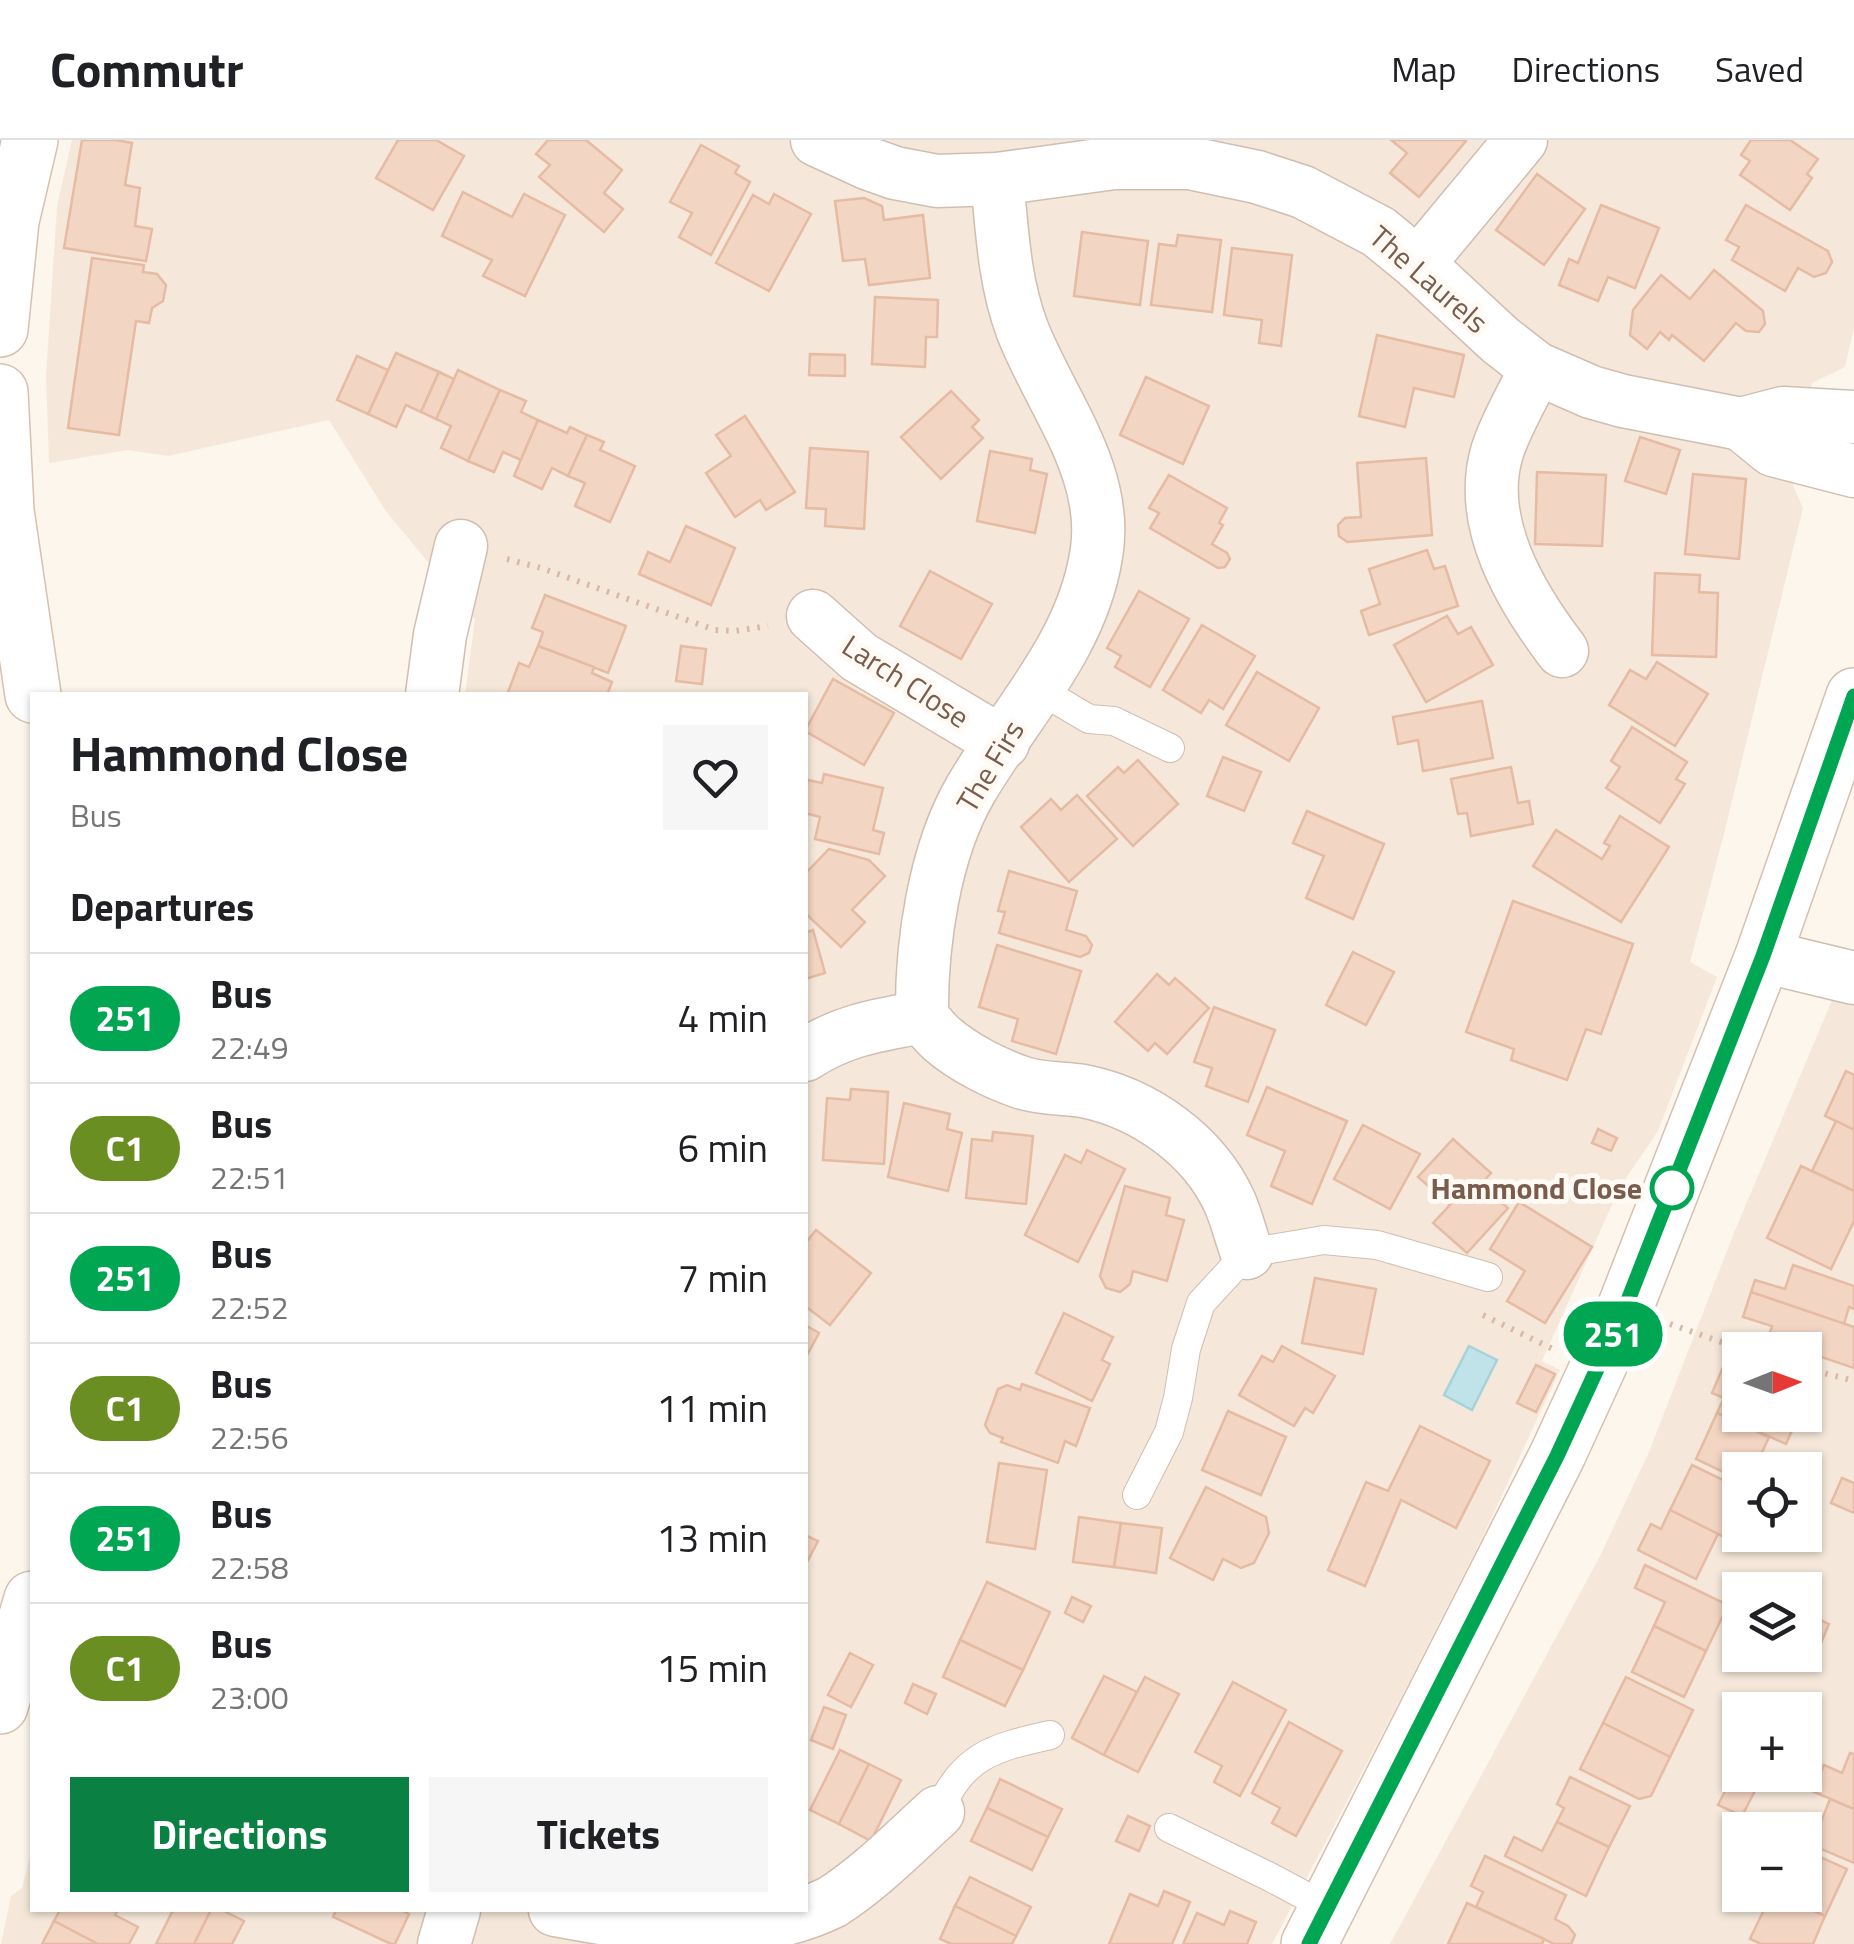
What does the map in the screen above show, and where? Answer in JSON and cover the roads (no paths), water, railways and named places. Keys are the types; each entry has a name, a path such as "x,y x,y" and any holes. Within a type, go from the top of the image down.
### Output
{"street":[{"path":"0,329 10,221 30,140"},
{"name":"The Laurels","path":"817,140 867,164 937,181 998,179 1189,152 1303,192 1379,232 1536,368 1591,392 1741,424 1783,413 1854,417"},
{"path":"1418,264 1522,140"},
{"name":"The Firs","path":"922,1017 921,982 928,929 950,834 970,790 1063,650 1090,586 1098,552 1096,499 1090,474 1040,370 1010,287 998,179"},
{"path":"1536,368 1498,451 1492,480 1493,511 1516,580 1536,617 1562,651"},
{"path":"0,392 3,513 20,671"},
{"name":"The Laurels","path":"1741,424 1773,450 1854,472"},
{"path":"432,692 440,634 461,546"},
{"name":"Larch Close","path":"813,616 859,657 1002,743"},
{"path":"1319,1926 1557,1456 1625,1308 1763,956 1854,696"},
{"path":"1763,956 1854,978"},
{"path":"808,1053 852,1031 922,1017 942,1040 994,1071 1025,1084 1084,1092 1138,1110 1192,1149 1211,1172 1230,1202 1247,1254"},
{"path":"0,1706 30,1605"},
{"path":"566,1912 702,1936 733,1936 771,1928 805,1918 832,1902 938,1812"},
{"path":"444,1944 453,1912"}],"lane":[{"path":"1038,689 1089,719 1114,721 1170,748"},
{"path":"1138,1495 1169,1432 1186,1349 1201,1302 1247,1254 1324,1240 1377,1246 1488,1277"},
{"path":"938,1812 950,1785 986,1752 1050,1735"},
{"path":"1169,1828 1270,1877 1319,1926"}],"water":[{"path":"1469,1346 1497,1360 1472,1410 1444,1395"}],"place":[{"name":"Hammond Close","path":"1672,1188"}]}
